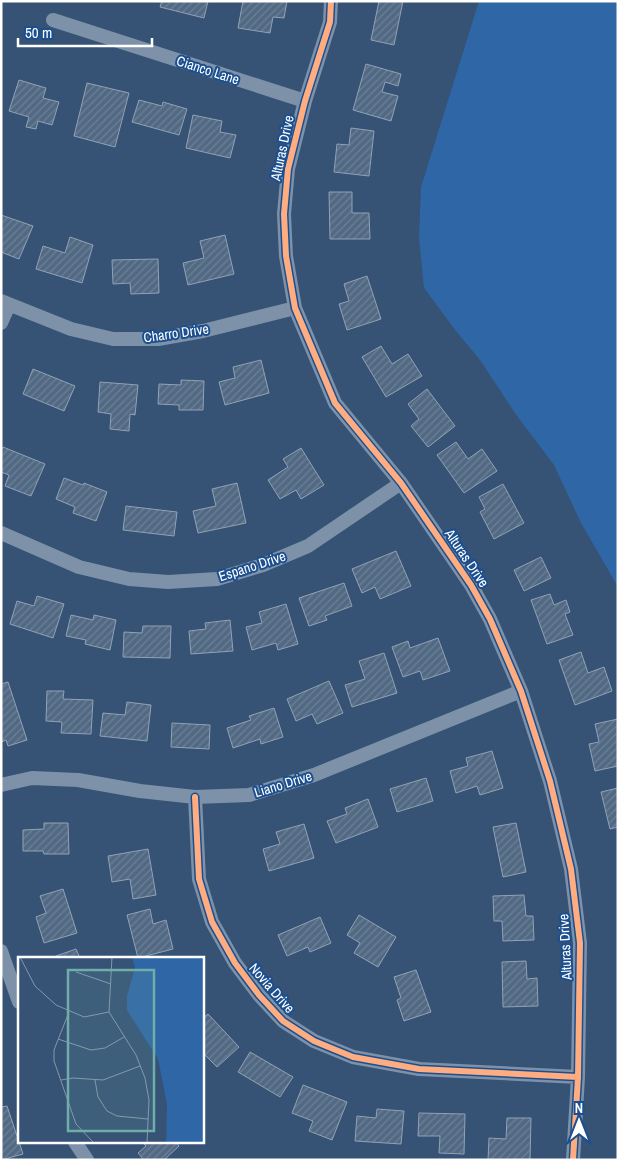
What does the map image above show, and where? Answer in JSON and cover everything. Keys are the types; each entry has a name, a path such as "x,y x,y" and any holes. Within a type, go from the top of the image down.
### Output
{"street":[{"name":"Alturas Drive","path":"331,1 330,22 305,101 288,169 284,214 286,256 295,308 335,403 401,483 471,585 490,619 521,691 550,780 571,869 580,943 578,1077 573,1160"},
{"name":"Cianco Lane","path":"53,20 305,101"},
{"name":"Charro Drive","path":"5,303 71,329 113,339 158,339 194,333 295,308"},
{"path":"1,323 5,303"},
{"name":"Espano Drive","path":"1,533 79,567 129,579 168,582 217,579 263,565 308,546 401,483"},
{"name":"Liano Drive","path":"1,785 32,778 78,780 140,791 195,797 249,794 314,775 521,691"},
{"name":"Novia Drive","path":"195,797 199,879 212,922 235,963 259,995 283,1021 314,1041 353,1057 420,1069 578,1077"},
{"path":"1,952 18,999"},
{"path":"76,1144 87,1160"}],"shaded area":[{"path":"479,1 618,1 618,587 581,523 554,465 517,416 480,360 424,288 419,238 421,187"}],"building":[{"path":"162,1 208,1 204,18 160,7"},
{"path":"243,1 287,1 284,18 273,17 270,33 238,28"},
{"path":"379,1 403,1 394,45 371,40"},
{"path":"366,64 401,74 398,86 385,82 382,92 398,96 391,121 353,110"},
{"path":"19,80 46,88 43,98 59,102 52,125 38,121 36,129 26,127 29,117 9,111"},
{"path":"87,83 129,93 115,147 74,136"},
{"path":"139,100 162,106 163,102 187,109 179,135 132,122"},
{"path":"193,115 222,121 220,132 236,135 230,158 186,148"},
{"path":"351,128 374,131 369,176 334,172 337,144 349,145"},
{"path":"329,192 352,192 352,213 369,213 370,239 330,239"},
{"path":"1,215 33,226 19,259 1,252"},
{"path":"225,235 234,274 188,285 183,263 204,258 200,241"},
{"path":"70,237 93,245 82,283 36,269 43,246 65,253"},
{"path":"158,259 159,293 131,294 130,283 113,284 112,260"},
{"path":"367,276 381,319 347,330 339,304 349,301 344,284"},
{"path":"381,346 392,364 408,354 422,376 386,397 362,357"},
{"path":"261,360 269,393 225,405 219,382 235,378 233,367"},
{"path":"33,369 75,386 64,411 23,394"},
{"path":"181,380 204,381 203,410 179,410 179,405 158,404 159,384 181,385"},
{"path":"100,382 138,385 135,415 130,414 129,431 110,429 111,414 98,412"},
{"path":"427,389 455,426 428,447 411,426 419,419 408,404"},
{"path":"456,442 468,459 482,449 497,471 464,493 437,455"},
{"path":"3,447 45,464 31,496 5,486 9,475 1,472 1,451"},
{"path":"301,448 324,485 301,499 296,490 280,499 268,480 288,467 283,459"},
{"path":"64,478 107,492 96,521 73,513 75,507 56,499"},
{"path":"237,483 246,523 198,533 193,511 216,506 212,489"},
{"path":"503,484 524,523 494,539 480,512 485,509 479,497"},
{"path":"126,506 177,512 174,536 123,530"},
{"path":"396,551 411,586 380,599 375,587 362,593 352,569"},
{"path":"541,557 551,578 524,591 514,570"},
{"path":"344,583 352,606 325,616 327,620 309,626 299,598"},
{"path":"550,594 554,605 566,600 570,612 565,614 573,635 547,644 531,600"},
{"path":"37,596 64,604 53,638 10,624 17,601 34,606"},
{"path":"286,604 298,644 278,650 276,643 252,650 246,627 262,623 259,612"},
{"path":"71,615 93,620 94,615 116,620 110,650 85,644 86,640 66,636"},
{"path":"230,620 233,651 191,654 189,631 206,629 205,623"},
{"path":"143,626 171,626 170,658 123,657 124,632 142,633"},
{"path":"438,638 450,671 423,680 420,671 403,677 392,647 408,641 410,648"},
{"path":"581,652 588,673 604,667 612,691 575,705 559,660"},
{"path":"384,653 397,693 352,707 345,685 365,679 359,661"},
{"path":"329,681 343,713 317,724 312,714 296,721 287,699"},
{"path":"8,682 27,740 8,746 6,740 1,742 1,684"},
{"path":"47,691 64,691 63,699 93,700 91,734 61,733 62,722 46,721"},
{"path":"127,702 151,705 147,741 100,736 103,713 125,715"},
{"path":"274,708 283,737 261,744 260,739 233,748 227,728 251,720 249,716"},
{"path":"618,719 618,766 595,771 589,744 599,742 595,724"},
{"path":"172,723 210,725 209,749 171,747"},
{"path":"492,751 503,788 480,795 477,786 456,793 450,771 468,766 466,758"},
{"path":"426,778 433,801 397,812 390,789"},
{"path":"618,788 618,827 610,829 601,792"},
{"path":"368,799 378,827 336,843 327,821 347,814 345,808"},
{"path":"44,823 68,823 69,854 44,854 43,851 23,851 23,830 44,829"},
{"path":"516,823 526,872 503,877 493,827"},
{"path":"304,824 314,858 269,871 263,849 280,844 276,832"},
{"path":"148,849 156,895 133,899 130,879 112,882 108,856"},
{"path":"63,889 77,933 44,943 36,917 46,913 40,896"},
{"path":"524,895 526,916 533,916 534,940 503,941 502,921 494,921 493,896"},
{"path":"150,909 153,924 166,920 173,949 138,957 127,915"},
{"path":"359,915 396,937 378,967 354,953 360,943 347,935"},
{"path":"320,917 331,943 310,952 308,947 287,956 278,935"},
{"path":"76,949 80,957 56,957"},
{"path":"526,961 527,979 537,978 538,1006 503,1007 502,962"},
{"path":"416,970 431,1012 404,1021 397,1000 401,998 394,977"},
{"path":"208,1014 239,1047 217,1067 204,1054 204,1017"},
{"path":"250,1052 293,1077 280,1097 238,1072"},
{"path":"303,1085 347,1102 332,1140 309,1131 313,1121 292,1113"},
{"path":"7,1106 18,1144 23,1154 1,1160 1,1107"},
{"path":"377,1109 404,1111 401,1144 355,1141 357,1116 376,1118"},
{"path":"419,1113 465,1114 464,1154 439,1153 440,1136 418,1136"},
{"path":"507,1118 531,1118 530,1160 488,1160 489,1138 506,1139"},
{"path":"144,1144 178,1144 179,1146 164,1160 144,1160 138,1153 146,1146"}],"cycle path":[{"path":"331,1 330,22 305,101 288,169 284,214 286,256 295,308 335,403 401,483 471,585 490,619 521,691 550,781 571,869 580,943 578,1077 573,1160"},
{"path":"195,797 199,879 212,922 235,963 259,995 283,1021 314,1041 353,1057 419,1069 578,1077"}]}
